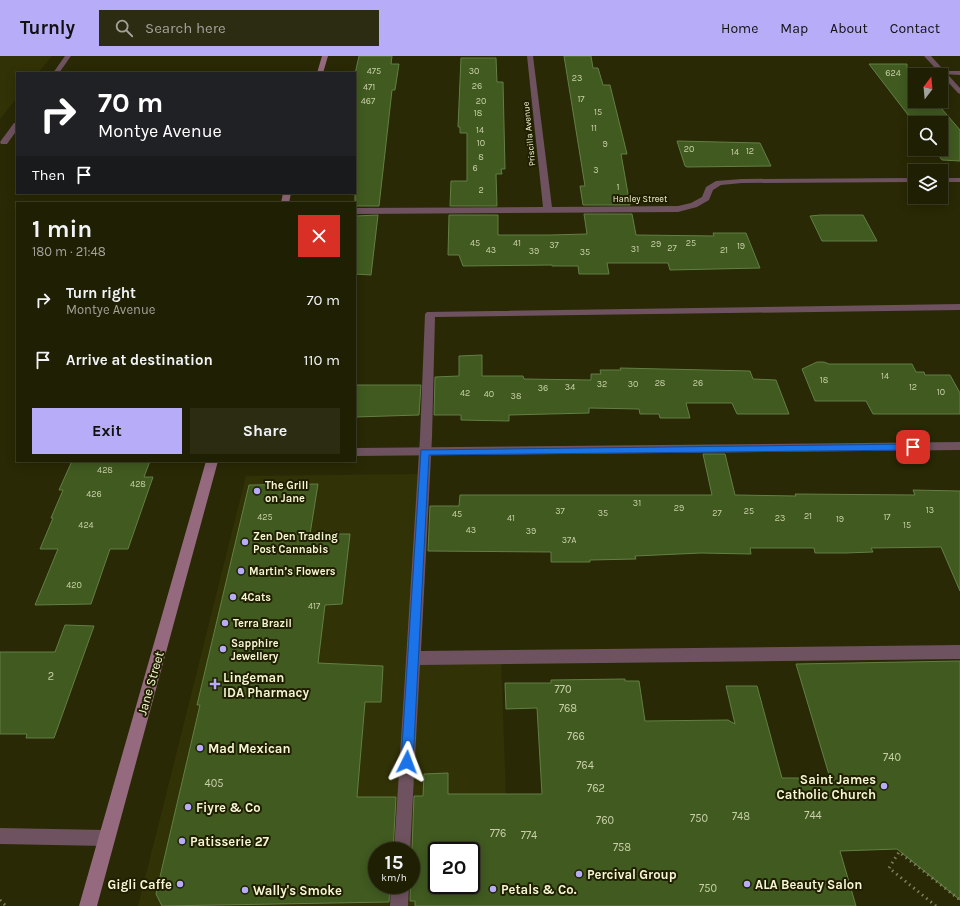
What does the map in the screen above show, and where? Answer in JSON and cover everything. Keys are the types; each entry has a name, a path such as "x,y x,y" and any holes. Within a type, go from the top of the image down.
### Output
{"main road":[{"path":"320,72 325,56"},
{"name":"Jane Street","path":"88,906 212,462"}],"street":[{"path":"57,72 68,56"},
{"name":"Priscilla Avenue","path":"530,56 548,210"},
{"path":"927,56 938,68"},
{"path":"948,73 960,73"},
{"path":"948,79 960,92"},
{"path":"2,142 16,126"},
{"path":"2,142 16,142"},
{"name":"Hanley Street","path":"356,211 678,209 694,205 706,198 708,189 719,184 742,181 908,180"},
{"path":"948,180 960,180"},
{"path":"403,842 425,452 430,314 960,307"},
{"path":"356,452 960,446"},
{"path":"413,658 960,652"},
{"path":"0,836 106,838"},
{"path":"399,906 400,894"}],"path":[{"path":"936,906 889,868 899,852 960,900"},
{"path":"0,900 6,906"}],"shaded area":[{"path":"0,56 52,56 39,72 16,72 16,99 0,119"},
{"path":"422,474 415,659 501,659 510,906 138,906 246,476"}],"building":[{"path":"359,56 392,56 391,64 399,64 395,90 392,90 379,206 356,206 355,202 355,72"},
{"path":"564,56 591,56 593,68 598,68 603,85 610,85 627,154 621,154 630,205 583,205 580,186 585,186"},
{"path":"461,58 496,58 497,82 503,82 505,169 501,169 502,174 496,174 497,206 450,206 451,181 467,181 467,133 460,133 460,127 458,127"},
{"path":"869,64 907,64 908,108 941,108 948,116 909,116"},
{"path":"948,116 960,130 960,161 942,160 939,156 948,156"},
{"path":"677,141 760,143 771,166 687,167 685,166"},
{"path":"584,214 632,214 636,235 714,236 713,233 746,233 760,268 670,270 668,263 607,263 609,274 579,274 578,266 463,266 459,255 448,255 449,215 498,215 498,235 550,235 587,234"},
{"path":"378,215 371,275 356,274 356,216"},
{"path":"863,215 877,241 822,241 810,216"},
{"path":"482,355 482,376 523,376 524,379 591,380 591,374 601,374 600,370 621,370 620,368 750,371 753,379 776,380 789,414 737,414 732,403 686,403 690,418 660,418 659,414 640,414 639,409 589,408 589,413 509,415 509,421 461,420 461,415 434,415 435,377 459,376 459,356"},
{"path":"817,362 829,364 912,364 916,372 924,372 925,375 950,375 960,393 960,414 873,414 866,401 815,401 802,369"},
{"path":"356,385 421,385 419,415 356,417"},
{"path":"703,454 725,454 735,495 915,495 913,490 960,491 960,591 941,547 871,548 873,552 845,553 815,553 814,548 750,548 751,554 701,553 635,556 636,559 590,560 590,562 551,562 551,552 428,551 430,506 459,506 460,495 712,495"},
{"path":"72,462 150,462 144,477 153,477 128,549 110,549 91,604 35,605 58,549 40,549 63,490 59,490"},
{"path":"318,484 310,534 350,534 342,604 325,605 318,663 383,666 381,702 365,702 357,797 396,797 394,842 368,842 368,894 389,894 389,902 162,906 156,894 200,705 197,705 249,485"},
{"path":"65,625 94,626 54,738 26,738 27,734 0,734 0,652 55,652"},
{"path":"960,661 960,900 897,849 840,851 856,906 415,906 415,901 410,901 410,894 420,894 420,842 412,842 414,796 423,796 424,774 448,773 448,794 542,794 537,708 506,709 505,683 551,683 551,680 625,679 625,681 639,681 645,721 728,720 735,724 726,686 757,686 782,778 830,778 796,664"}],"place":[{"name":"The Grill on Jane","path":"257,491"},
{"name":"Zen Den Trading Post Cannabis","path":"245,542"},
{"name":"Martin’s Flowers","path":"241,571"},
{"name":"4Cats","path":"233,597"},
{"name":"Terra Brazil","path":"225,623"},
{"name":"Sapphire Jewellery","path":"223,649"},
{"name":"Lingeman IDA Pharmacy","path":"215,684"},
{"name":"Mad Mexican","path":"200,748"},
{"name":"Saint James Catholic Church","path":"884,786"},
{"name":"Fiyre & Co","path":"188,807"},
{"name":"Patisserie 27","path":"182,841"},
{"name":"Percival Group","path":"579,874"},
{"name":"Gigli Caffe","path":"180,884"},
{"name":"ALA Beauty Salon","path":"747,884"},
{"name":"Petals & Co.","path":"493,889"},
{"name":"Wally's Smoke","path":"245,890"}],"route":[{"path":"407,762 425,452 913,447"}]}
